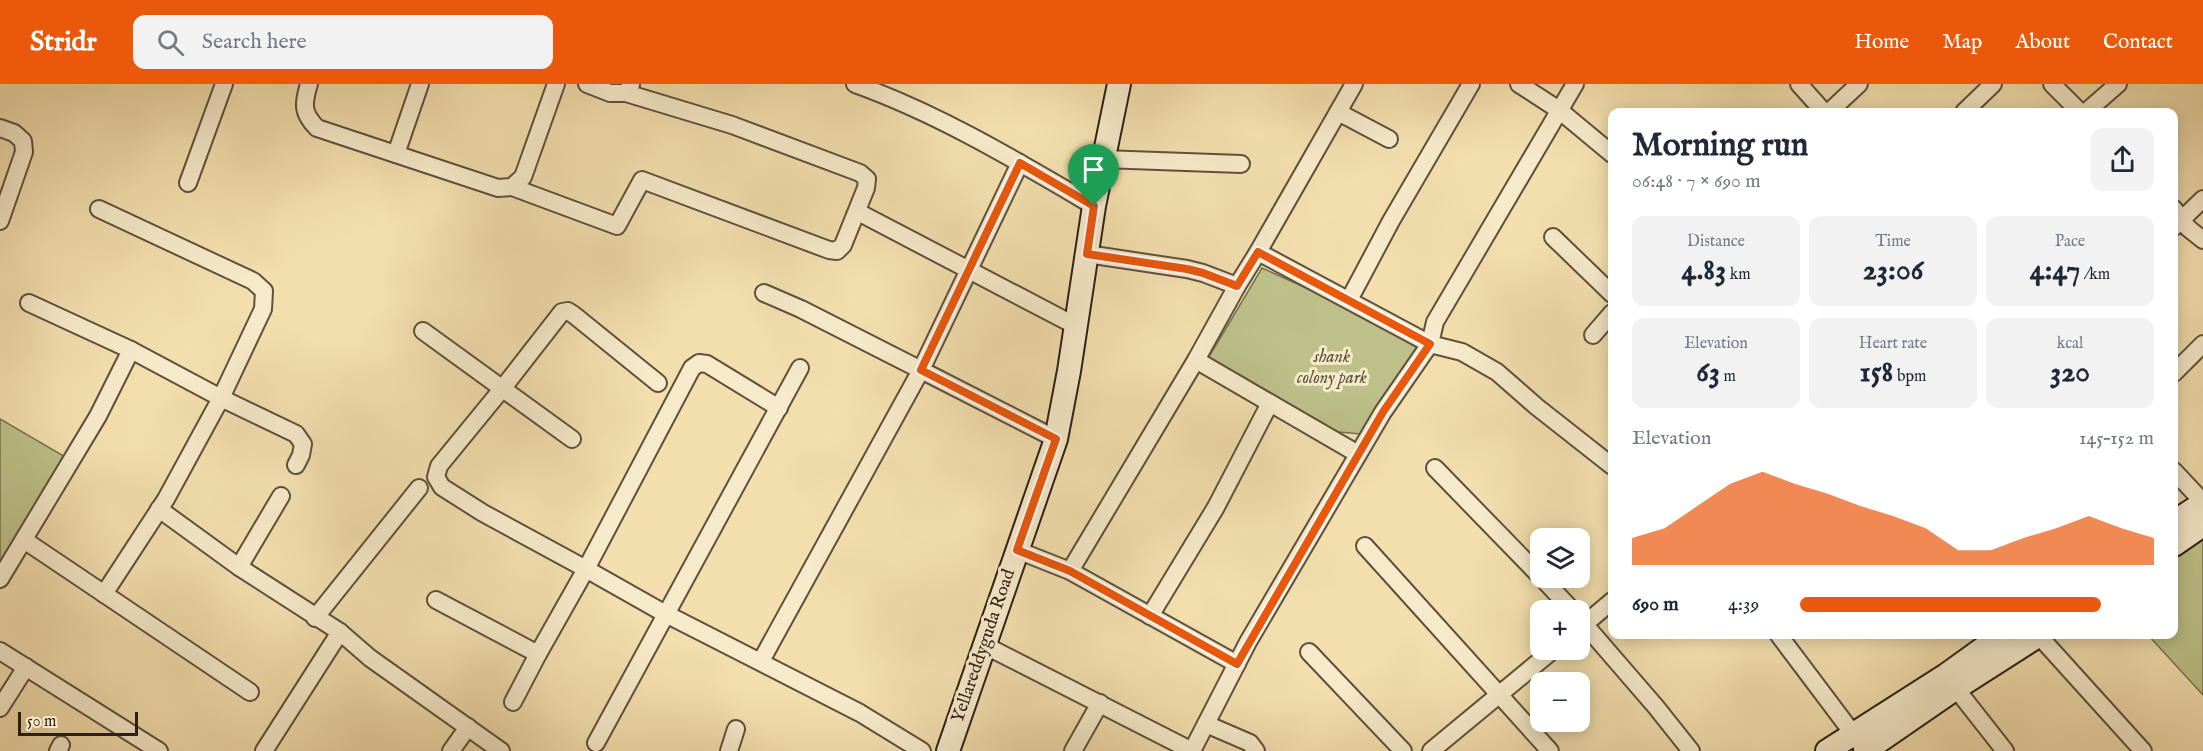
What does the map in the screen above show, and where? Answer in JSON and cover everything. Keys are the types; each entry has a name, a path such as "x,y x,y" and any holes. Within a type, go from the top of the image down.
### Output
{"street":[{"path":"189,183 224,84"},
{"path":"309,84 304,100 306,117 317,128 498,188 512,187 617,226 642,180 837,251 843,245 866,188 867,179 860,173 629,89 610,93 587,84"},
{"path":"396,154 420,84"},
{"path":"512,187 523,177 556,84"},
{"path":"855,84 880,93 968,135 1094,206"},
{"name":"Yellareddyguda Road","path":"948,751 1056,439 1070,371 1094,206 1119,84"},
{"path":"1070,571 1196,360 1354,84"},
{"path":"1349,300 1391,221 1471,84"},
{"path":"1519,84 1559,110 1608,151"},
{"path":"984,645 1192,751 1237,664 1383,412 1430,344 1435,322 1575,84"},
{"path":"1799,84 1820,108"},
{"path":"1833,108 1859,84"},
{"path":"1968,108 1994,84"},
{"path":"2052,84 2076,108"},
{"path":"2091,108 2118,84"},
{"path":"1338,112 1389,139"},
{"path":"0,128 14,133 23,141 24,152 0,221"},
{"path":"1103,159 1241,164"},
{"path":"761,661 921,370 1020,163"},
{"path":"2178,217 2203,199"},
{"path":"99,209 253,281 264,291 263,309 221,398 159,509 104,594"},
{"path":"858,212 1076,326"},
{"path":"2178,220 2203,240"},
{"path":"1553,237 1608,290"},
{"path":"1258,252 1430,344 1462,352 1497,372 1608,463"},
{"path":"1087,254 1187,269 1237,286"},
{"path":"764,293 801,309 1056,439"},
{"path":"29,303 131,350 221,398 296,434 303,444 296,465"},
{"path":"658,383 568,311 562,312 439,466 436,477 442,487 483,513 667,614 860,713 922,751"},
{"path":"1593,335 1608,318"},
{"path":"423,331 572,440"},
{"path":"2178,370 2203,344"},
{"path":"0,579 98,416 131,350"},
{"path":"1196,360 1358,454"},
{"path":"513,702 692,368 699,363 707,364 778,408"},
{"path":"596,743 800,368"},
{"path":"1150,616 1216,507 1270,403"},
{"path":"1435,468 1530,566"},
{"path":"2178,475 2203,502 2178,519"},
{"path":"315,618 419,488"},
{"path":"238,567 281,496"},
{"path":"159,509 238,567 340,632 370,658 501,751"},
{"path":"2178,542 2203,525"},
{"path":"24,540 250,692"},
{"path":"1365,546 1550,751"},
{"path":"1017,550 1070,571 1237,664"},
{"path":"1551,588 1563,600"},
{"path":"436,600 538,654"},
{"path":"1590,617 1608,604"},
{"path":"264,751 340,632"},
{"path":"1590,633 1656,706 1691,751"},
{"path":"1782,639 1863,747"},
{"path":"1827,751 1863,747 1950,682 1997,639"},
{"path":"1950,682 2032,639"},
{"path":"2044,639 2143,751"},
{"path":"0,651 159,751"},
{"path":"1309,652 1403,751"},
{"path":"1431,751 1541,660"},
{"path":"0,708 26,667"},
{"path":"1950,682 2005,751"},
{"path":"1074,751 1100,703"},
{"path":"1206,724 1250,743 1256,751"},
{"path":"451,751 468,727"},
{"path":"729,751 736,729"}],"green space":[{"name":"shank colony park","path":"1262,268 1430,344 1361,434 1317,430 1204,365"},
{"path":"0,419 67,458 0,565"},
{"path":"2203,538 2203,695 2152,639 2178,639 2178,554"}],"route":[{"path":"1020,163 1094,206 1087,254 1187,269 1237,286 1258,252 1430,344 1383,412 1237,664 1070,571 1017,550 1056,439 921,370 1020,163"}]}
